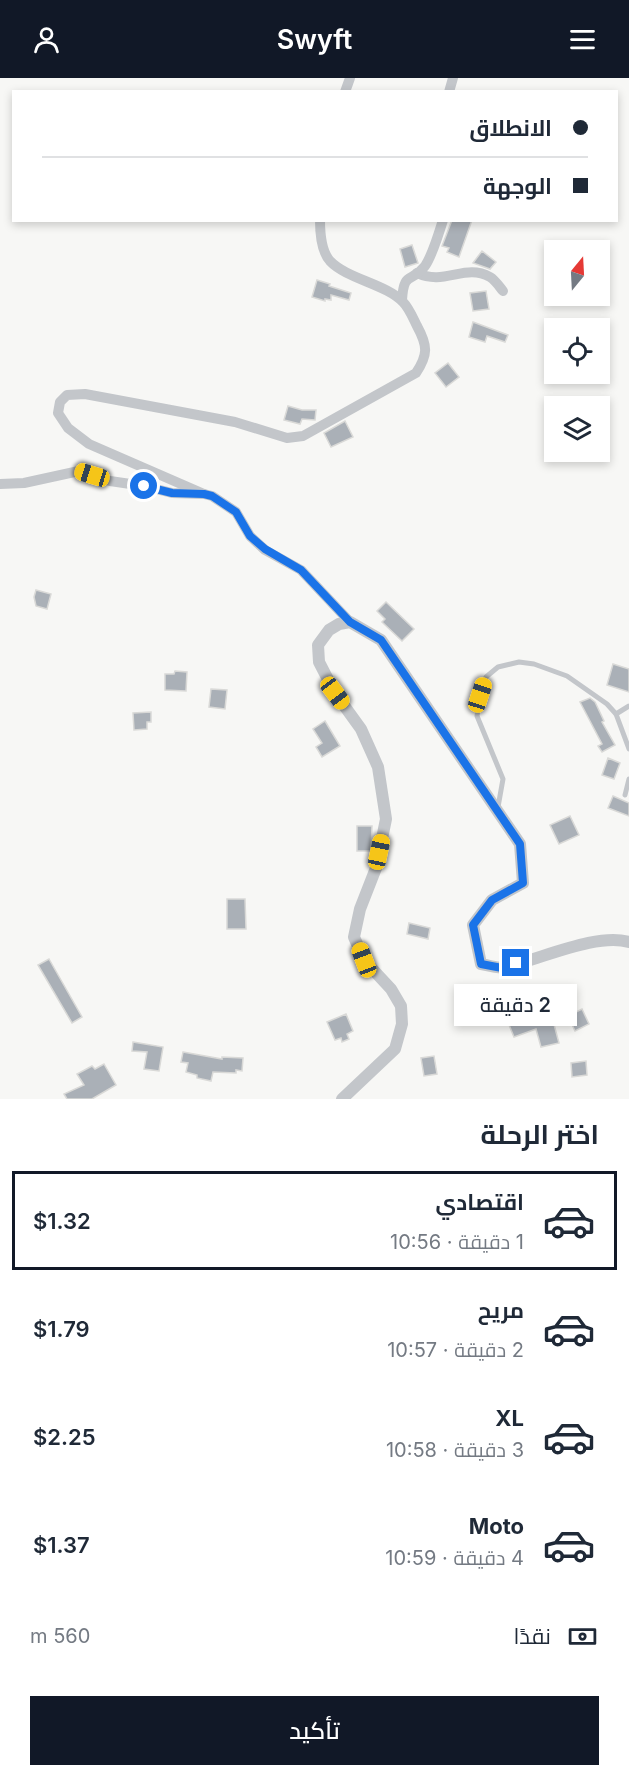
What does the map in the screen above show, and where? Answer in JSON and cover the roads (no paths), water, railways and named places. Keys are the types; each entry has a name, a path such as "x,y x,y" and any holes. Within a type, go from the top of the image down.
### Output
{"street":[{"path":"320,222 321,240 328,260 345,272 372,283 402,300 420,331 424,344 425,358 416,373 303,436 287,438 235,422 85,394 67,395 60,402 58,413 68,428 89,444 212,496 236,512 250,536 265,549 301,570 350,622 381,640 520,844 523,883 492,900 473,925 481,964 502,968 588,943 622,940 629,942"},
{"path":"402,300 403,285 407,279 425,266 442,222"},
{"path":"417,273 426,278 442,278 464,272 477,273 490,277 503,291"},
{"path":"0,484 24,483 79,471 110,481 172,493 204,494"},
{"path":"342,1099 395,1049 402,1024 401,1006 391,989 364,960 354,937 360,909 376,868 386,819 378,767 361,729 335,693 318,663 318,645 329,630 339,624 350,622"}],"lane":[{"path":"498,812 503,779 477,716 486,677 498,667 519,662 548,668 567,676 607,704 616,714 629,749"},
{"path":"616,714 629,706"},
{"path":"625,795 629,779"}]}
